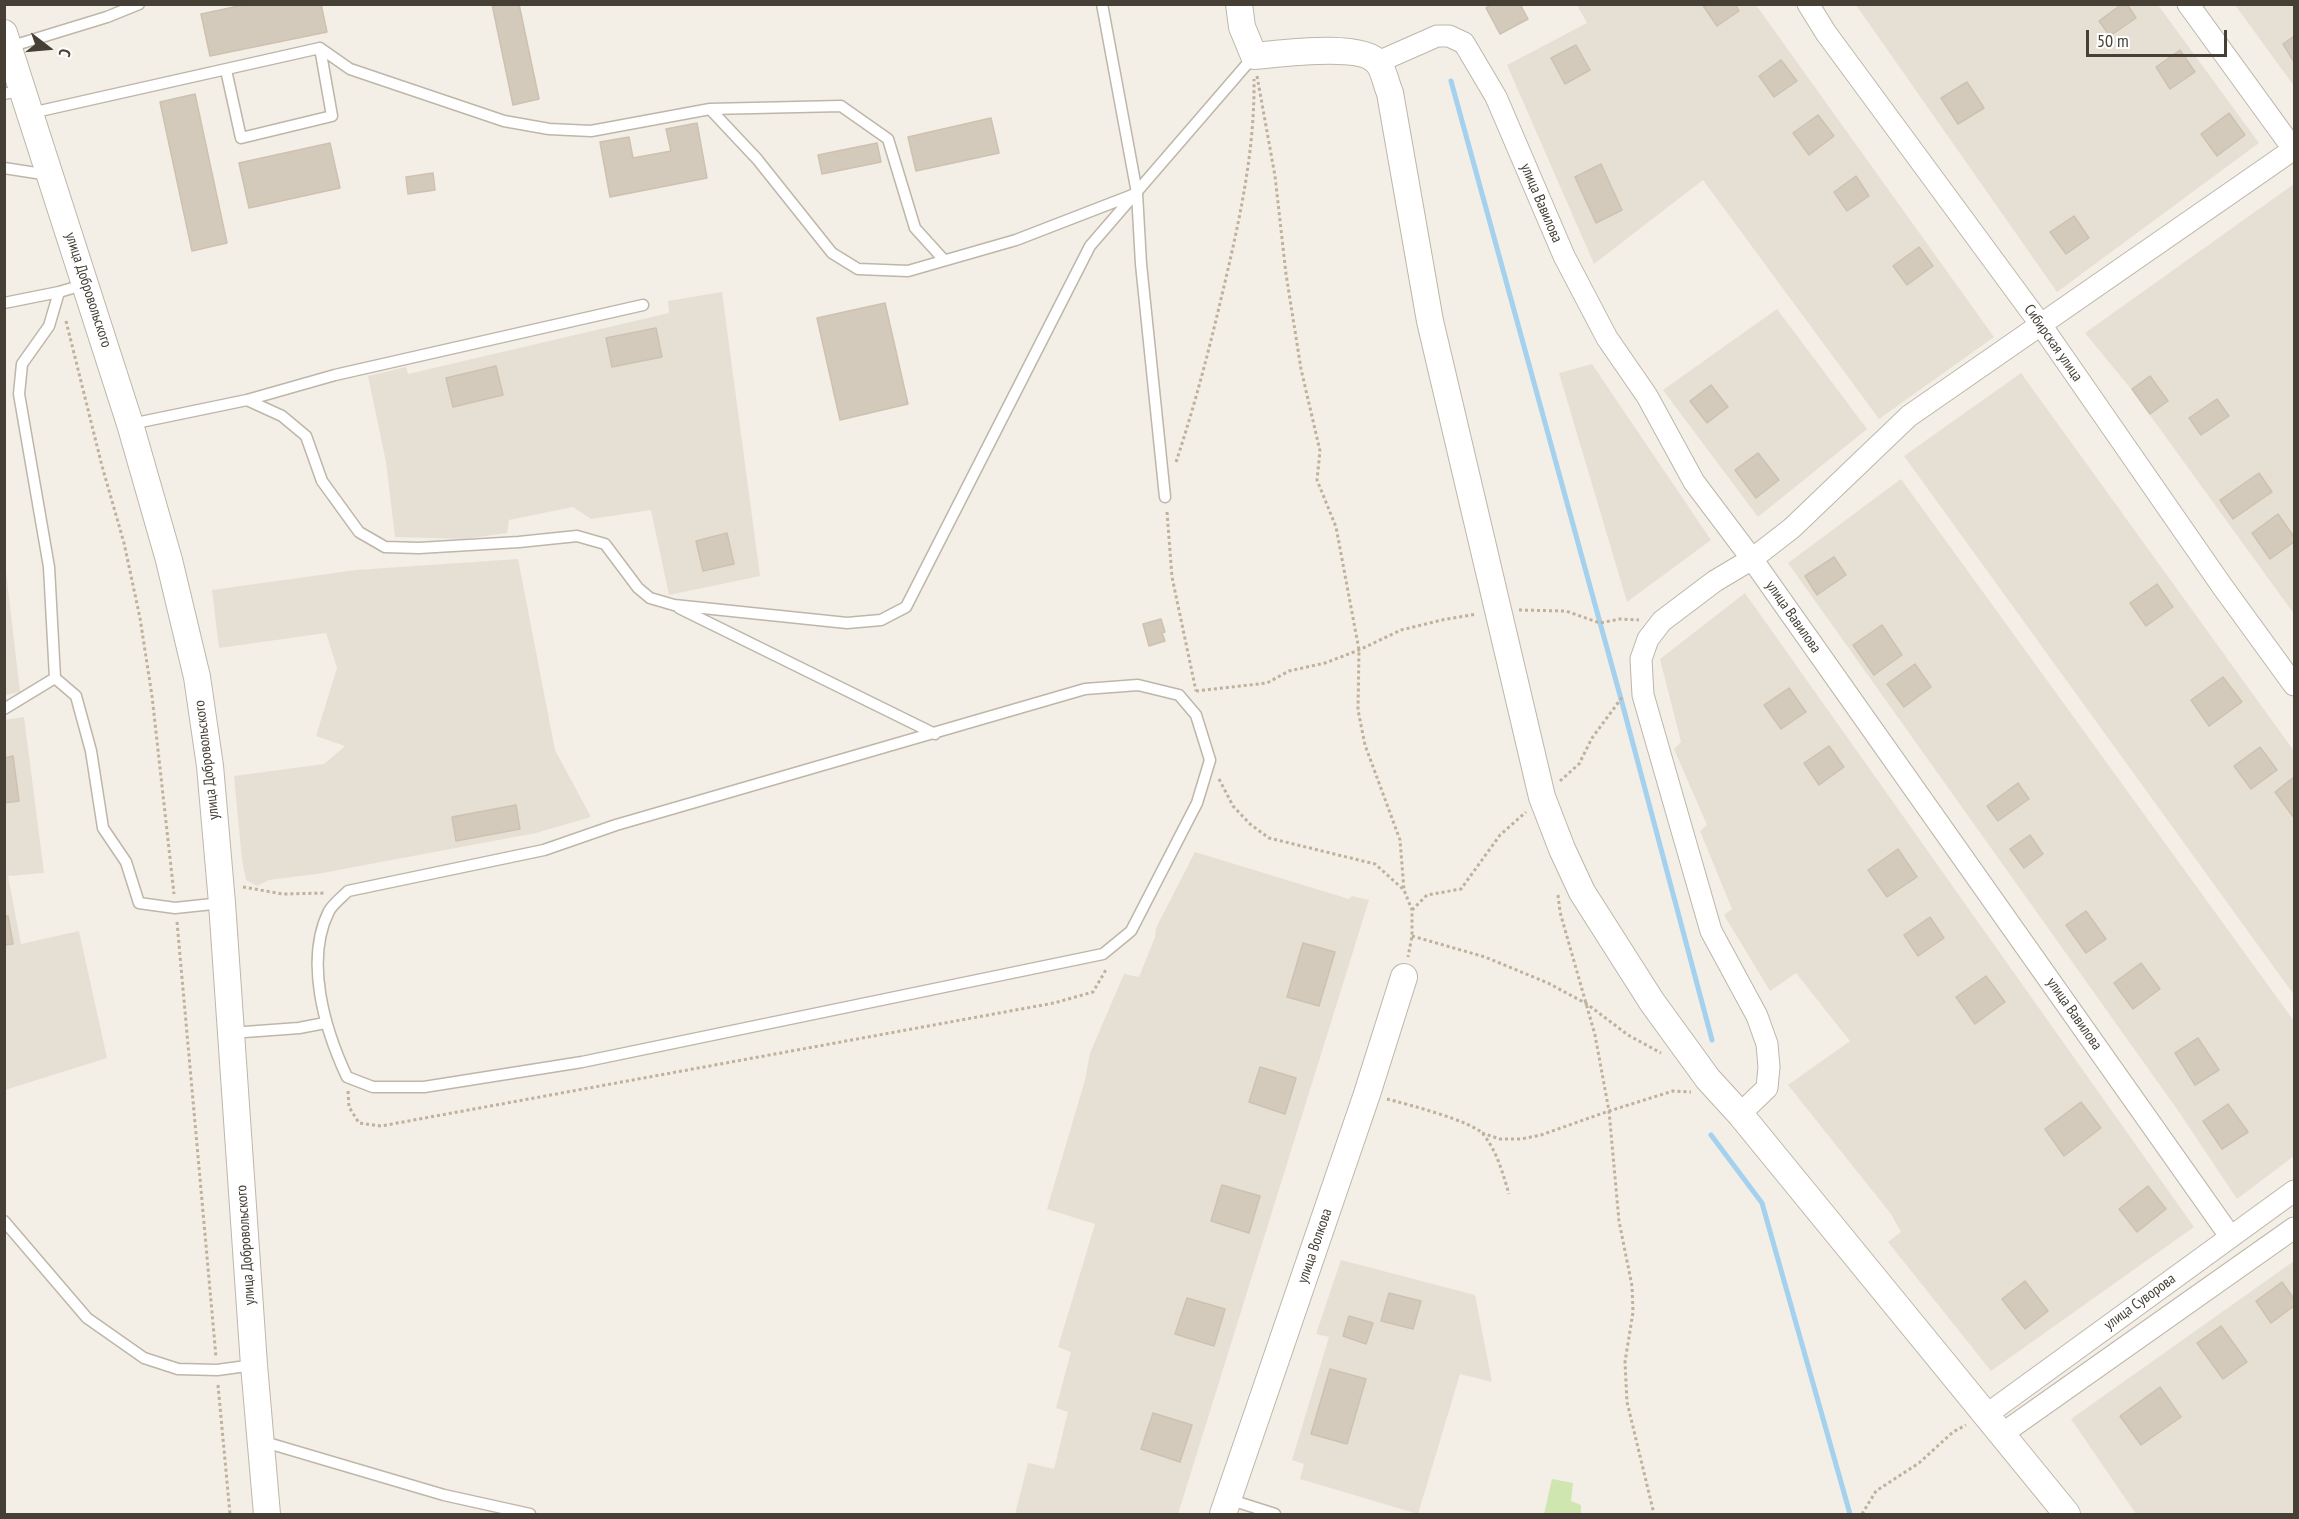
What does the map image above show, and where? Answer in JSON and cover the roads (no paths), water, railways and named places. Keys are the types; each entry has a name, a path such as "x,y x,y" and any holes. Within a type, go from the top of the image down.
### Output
{"street":[{"path":"1239,4 1242,27 1254,56 1334,50 1364,54 1378,62 1390,93 1430,321 1542,797 1582,892 1652,1002 1732,1106 2067,1515"},
{"name":"Сибирская улица","path":"1808,4 1826,33 2040,325 2222,586 2295,685"},
{"path":"1732,1106 1767,1088 1769,1067 1767,1044 1757,1016 1711,931 1643,695 1641,659 1648,639 1662,621 1715,581 1752,559 1792,528 1909,417 2294,149 2188,4"},
{"name":"улица Вавилова","path":"1378,62 1437,36 1449,36 1464,43 1496,97 1564,256 1607,338 1647,396 1694,482 1752,559 2230,1236"},
{"name":"улица Добровольского","path":"7,40 19,99 51,176 130,424 169,560 197,677 210,766 222,903 254,1365 267,1515"},
{"name":"улица Волкова","path":"1225,1507 1367,1094 1404,977"},
{"name":"улица Суворова","path":"1994,1425 2230,1236 2295,1191"},
{"name":"улица Суворова","path":"1994,1425 2295,1228"}],"lane":[{"path":"7,40 96,21 139,4"},
{"path":"1102,4 1137,193 1141,264 1165,497"},
{"path":"19,99 226,70 320,48 350,69 504,121 549,129 591,131 710,109 841,106 888,139 915,228 944,260"},
{"path":"226,70 241,138 332,116 320,48"},
{"path":"674,605 848,623 881,620 906,607 1090,246 1254,56"},
{"path":"710,109 757,159 832,253 858,269 908,272 1016,240 1137,193"},
{"path":"4,168 51,176"},
{"path":"4,303 86,284"},
{"path":"59,292 49,326 22,364 19,394 49,567 55,678 76,696 91,751 104,828 126,862 140,903 175,908 222,903"},
{"path":"130,424 247,399 335,375 643,305"},
{"path":"247,399 282,416 306,436 322,481 359,532 385,547 419,548 508,543 577,536 605,544 638,588 650,598 674,605 935,734"},
{"path":"4,709 55,678"},
{"path":"1138,685 1179,695 1196,715 1210,760 1197,803 1131,931 1103,954 582,1062 424,1087 373,1087 347,1077 325,1023 317,957 322,931 330,910 348,891 544,850 616,825 935,734 1085,689 1138,685"},
{"path":"231,1033 299,1028 325,1023"},
{"path":"4,1221 87,1318 144,1358 178,1369 217,1370 254,1365"},
{"path":"260,1441 444,1495 530,1515"},
{"path":"1225,1507 1275,1515"}],"waterway":[{"path":"1451,81 1712,1040"},
{"path":"1711,1135 1762,1203 1850,1514"}]}
